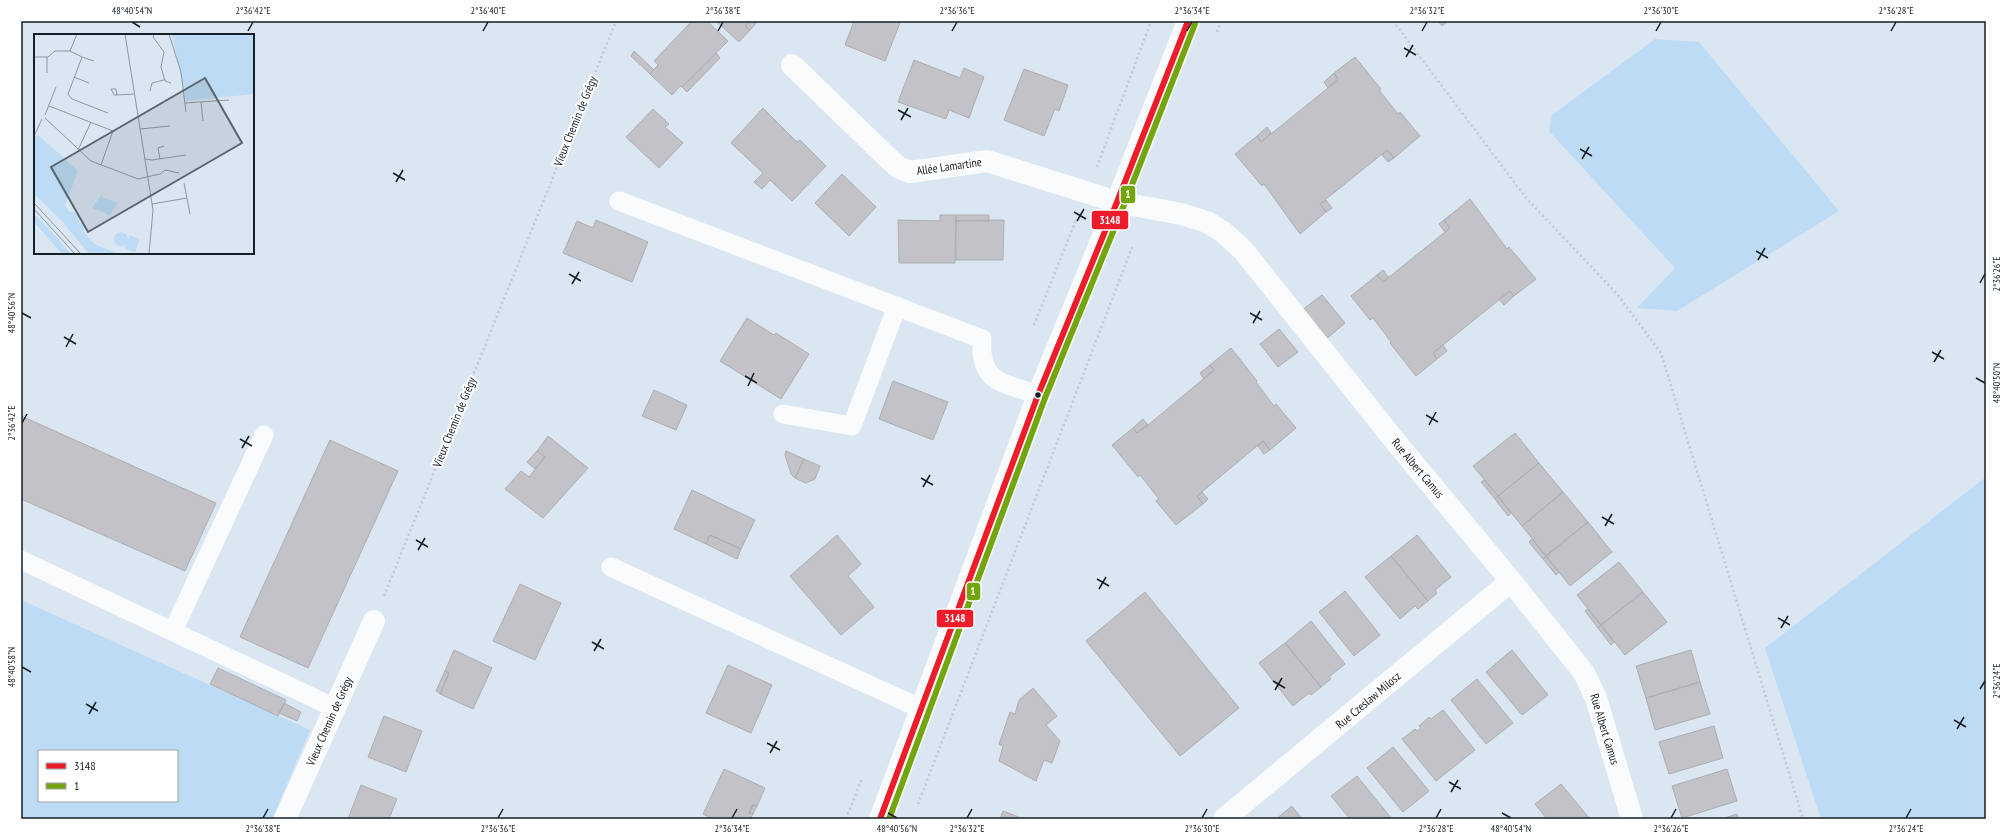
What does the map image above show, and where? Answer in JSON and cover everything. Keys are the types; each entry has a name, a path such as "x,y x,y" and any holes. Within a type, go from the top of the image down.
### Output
{"street":[{"path":"880,819 1038,395 1117,202 1188,21"},
{"name":"Allée Lamartine","path":"792,65 898,167 910,172 986,161 1117,202"},
{"name":"Rue Albert Camus","path":"1117,202 1181,214 1207,222 1222,232 1243,250 1395,441 1511,581 1584,673 1592,687 1632,819"},
{"name":"Rue Czeslaw Milosz","path":"1224,819 1511,581"},
{"name":"Vieux Chemin de Grégy","path":"285,819 374,621"}],"lane":[{"path":"619,201 982,339 981,353 983,366 988,374 995,380 1038,395"},
{"path":"783,414 852,426 897,306"},
{"path":"173,631 264,436"},
{"path":"21,560 335,708"},
{"path":"611,567 922,709"}],"path":[{"name":"Vieux Chemin de Grégy","path":"374,621 616,21"},
{"path":"1087,192 1151,21"},
{"path":"1393,21 1526,198 1617,294 1661,353 1803,819"},
{"path":"916,812 1134,241"}],"shaded area":[{"path":"1655,39 1699,42 1839,211 1677,311 1637,308 1675,268 1549,131 1552,115"},
{"path":"1986,477 1986,819 1821,819 1765,648"},
{"path":"21,600 310,730 272,819 21,819"}],"building":[{"path":"692,21 707,21 728,41 672,95 650,74 658,65 654,61"},
{"path":"716,21 750,21 745,26 750,30 739,42"},
{"path":"750,21 758,21 750,30 745,26"},
{"path":"854,21 896,21 900,23 885,61 845,45"},
{"path":"1438,21 1448,21 1442,26"},
{"path":"634,51 654,70 650,74 631,56"},
{"path":"716,53 720,58 687,92 682,87"},
{"path":"1355,57 1381,89 1379,90 1398,114 1400,112 1420,136 1394,158 1387,150 1320,204 1326,212 1300,234 1264,184 1262,186 1235,154 1257,136 1261,142 1328,88 1338,79 1334,73"},
{"path":"914,60 960,78 964,68 984,77 969,118 949,110 946,119 898,102"},
{"path":"1024,69 1068,85 1059,111 1055,109 1044,136 1004,120"},
{"path":"1334,73 1338,79 1328,88 1324,82"},
{"path":"763,108 797,142 800,140 826,166 792,201 770,180 762,189 754,182 763,173 731,143"},
{"path":"653,109 669,124 665,127 683,143 659,168 626,137"},
{"path":"1267,127 1271,133 1261,142 1257,136"},
{"path":"1387,150 1394,158 1388,162 1382,155"},
{"path":"842,174 876,207 849,236 815,203"},
{"path":"1470,199 1507,249 1509,247 1536,279 1514,296 1510,291 1433,353 1437,359 1416,376 1390,343 1391,342 1373,318 1370,320 1351,296 1377,275 1383,282 1450,228 1444,220"},
{"path":"1326,200 1332,208 1326,212 1320,204"},
{"path":"940,215 956,215 955,263 899,263 898,220 940,221"},
{"path":"956,215 989,215 989,221 956,221"},
{"path":"596,220 648,242 632,282 563,253 577,221 593,228"},
{"path":"1004,220 1003,260 956,260 956,221"},
{"path":"1444,220 1450,228 1445,232 1439,224"},
{"path":"1383,270 1389,278 1383,282 1377,275"},
{"path":"1510,291 1514,296 1504,305 1499,299"},
{"path":"1322,295 1345,323 1326,339 1302,310"},
{"path":"747,318 774,335 776,333 809,354 781,399 720,361"},
{"path":"1279,329 1298,352 1278,367 1260,344"},
{"path":"1443,345 1447,351 1437,359 1433,353"},
{"path":"1231,348 1257,381 1256,382 1274,406 1276,404 1296,428 1270,450 1263,441 1197,496 1203,504 1176,525 1156,501 1159,499 1140,475 1138,477 1112,445 1133,428 1137,433 1148,425 1214,370 1210,365"},
{"path":"1210,365 1214,370 1204,379 1200,373"},
{"path":"893,381 948,402 933,440 879,419"},
{"path":"654,390 687,405 676,430 642,416"},
{"path":"21,416 216,503 185,571 21,499"},
{"path":"1143,419 1148,425 1137,433 1133,428"},
{"path":"1515,433 1539,463 1498,496 1473,466"},
{"path":"548,436 588,468 543,518 505,489 521,471 529,477 545,457 537,451"},
{"path":"330,440 398,471 308,668 240,637"},
{"path":"1263,441 1270,450 1264,454 1258,446"},
{"path":"537,451 545,457 535,469 527,462"},
{"path":"786,451 804,459 795,478 791,474 785,455"},
{"path":"804,459 820,466 815,479 806,483 795,478"},
{"path":"1539,463 1563,492 1522,526 1498,496"},
{"path":"1484,480 1498,496 1495,499 1481,482"},
{"path":"692,490 755,520 741,549 710,535 706,544 674,529"},
{"path":"1202,492 1208,499 1203,504 1197,496"},
{"path":"1563,492 1588,522 1546,556 1522,526"},
{"path":"1498,496 1511,513 1508,516 1495,499"},
{"path":"1588,522 1612,552 1570,586 1546,556"},
{"path":"710,535 741,549 737,559 706,544"},
{"path":"837,535 861,564 848,576 874,607 841,635 790,576"},
{"path":"1417,535 1451,577 1435,590 1437,593 1428,601 1391,556"},
{"path":"1532,539 1546,556 1543,559 1529,542"},
{"path":"1391,556 1428,601 1418,609 1415,606 1400,619 1365,577"},
{"path":"1546,556 1559,572 1556,575 1543,559"},
{"path":"1619,562 1643,592 1601,625 1577,595"},
{"path":"520,584 561,603 535,660 493,641"},
{"path":"1345,591 1380,635 1354,656 1319,612"},
{"path":"1145,592 1239,708 1180,756 1086,641"},
{"path":"1643,592 1667,622 1625,655 1601,625"},
{"path":"1588,609 1601,625 1598,628 1585,611"},
{"path":"1311,621 1345,664 1329,677 1331,679 1321,687 1285,643"},
{"path":"1601,625 1614,642 1611,645 1598,628"},
{"path":"1285,643 1321,687 1311,695 1309,693 1293,706 1259,663"},
{"path":"454,650 492,668 473,709 440,694 449,673 445,671"},
{"path":"1512,650 1548,695 1522,715 1486,672"},
{"path":"1691,650 1700,682 1646,698 1636,666"},
{"path":"728,665 772,685 751,733 706,713"},
{"path":"218,668 286,700 278,716 210,684"},
{"path":"445,671 449,673 440,694 436,691"},
{"path":"1477,679 1513,723 1486,744 1451,700"},
{"path":"1700,682 1710,714 1655,730 1646,698"},
{"path":"1033,688 1057,716 1046,725 1060,741 1052,763 1044,760 1036,781 999,761 1003,746 999,744 1010,712 1015,714 1019,700"},
{"path":"284,703 301,712 297,721 279,713"},
{"path":"1443,710 1475,750 1436,781 1402,739 1415,729 1417,731 1421,728 1419,726 1429,717 1431,719"},
{"path":"384,716 422,731 406,772 368,757"},
{"path":"1714,726 1723,758 1669,774 1659,742"},
{"path":"1393,747 1429,791 1403,812 1367,768"},
{"path":"724,769 765,788 757,806 753,805 749,813 753,814 750,819 713,819 703,814"},
{"path":"1727,769 1737,801 1682,818 1672,786"},
{"path":"1357,776 1392,819 1350,819 1331,796"},
{"path":"1561,784 1590,819 1547,819 1535,804"},
{"path":"361,785 397,799 389,819 348,819"},
{"path":"753,805 757,806 753,814 749,813"},
{"path":"1292,806 1302,819 1276,819"},
{"path":"1003,811 1024,819 1000,819"},
{"path":"1737,814 1738,819 1721,819"}],"transit line":[{"name":"3148","path":"880,819 1038,395 1117,202 1188,21"},
{"name":"1","path":"889,819 1045,398 1124,205 1195,24"}]}
